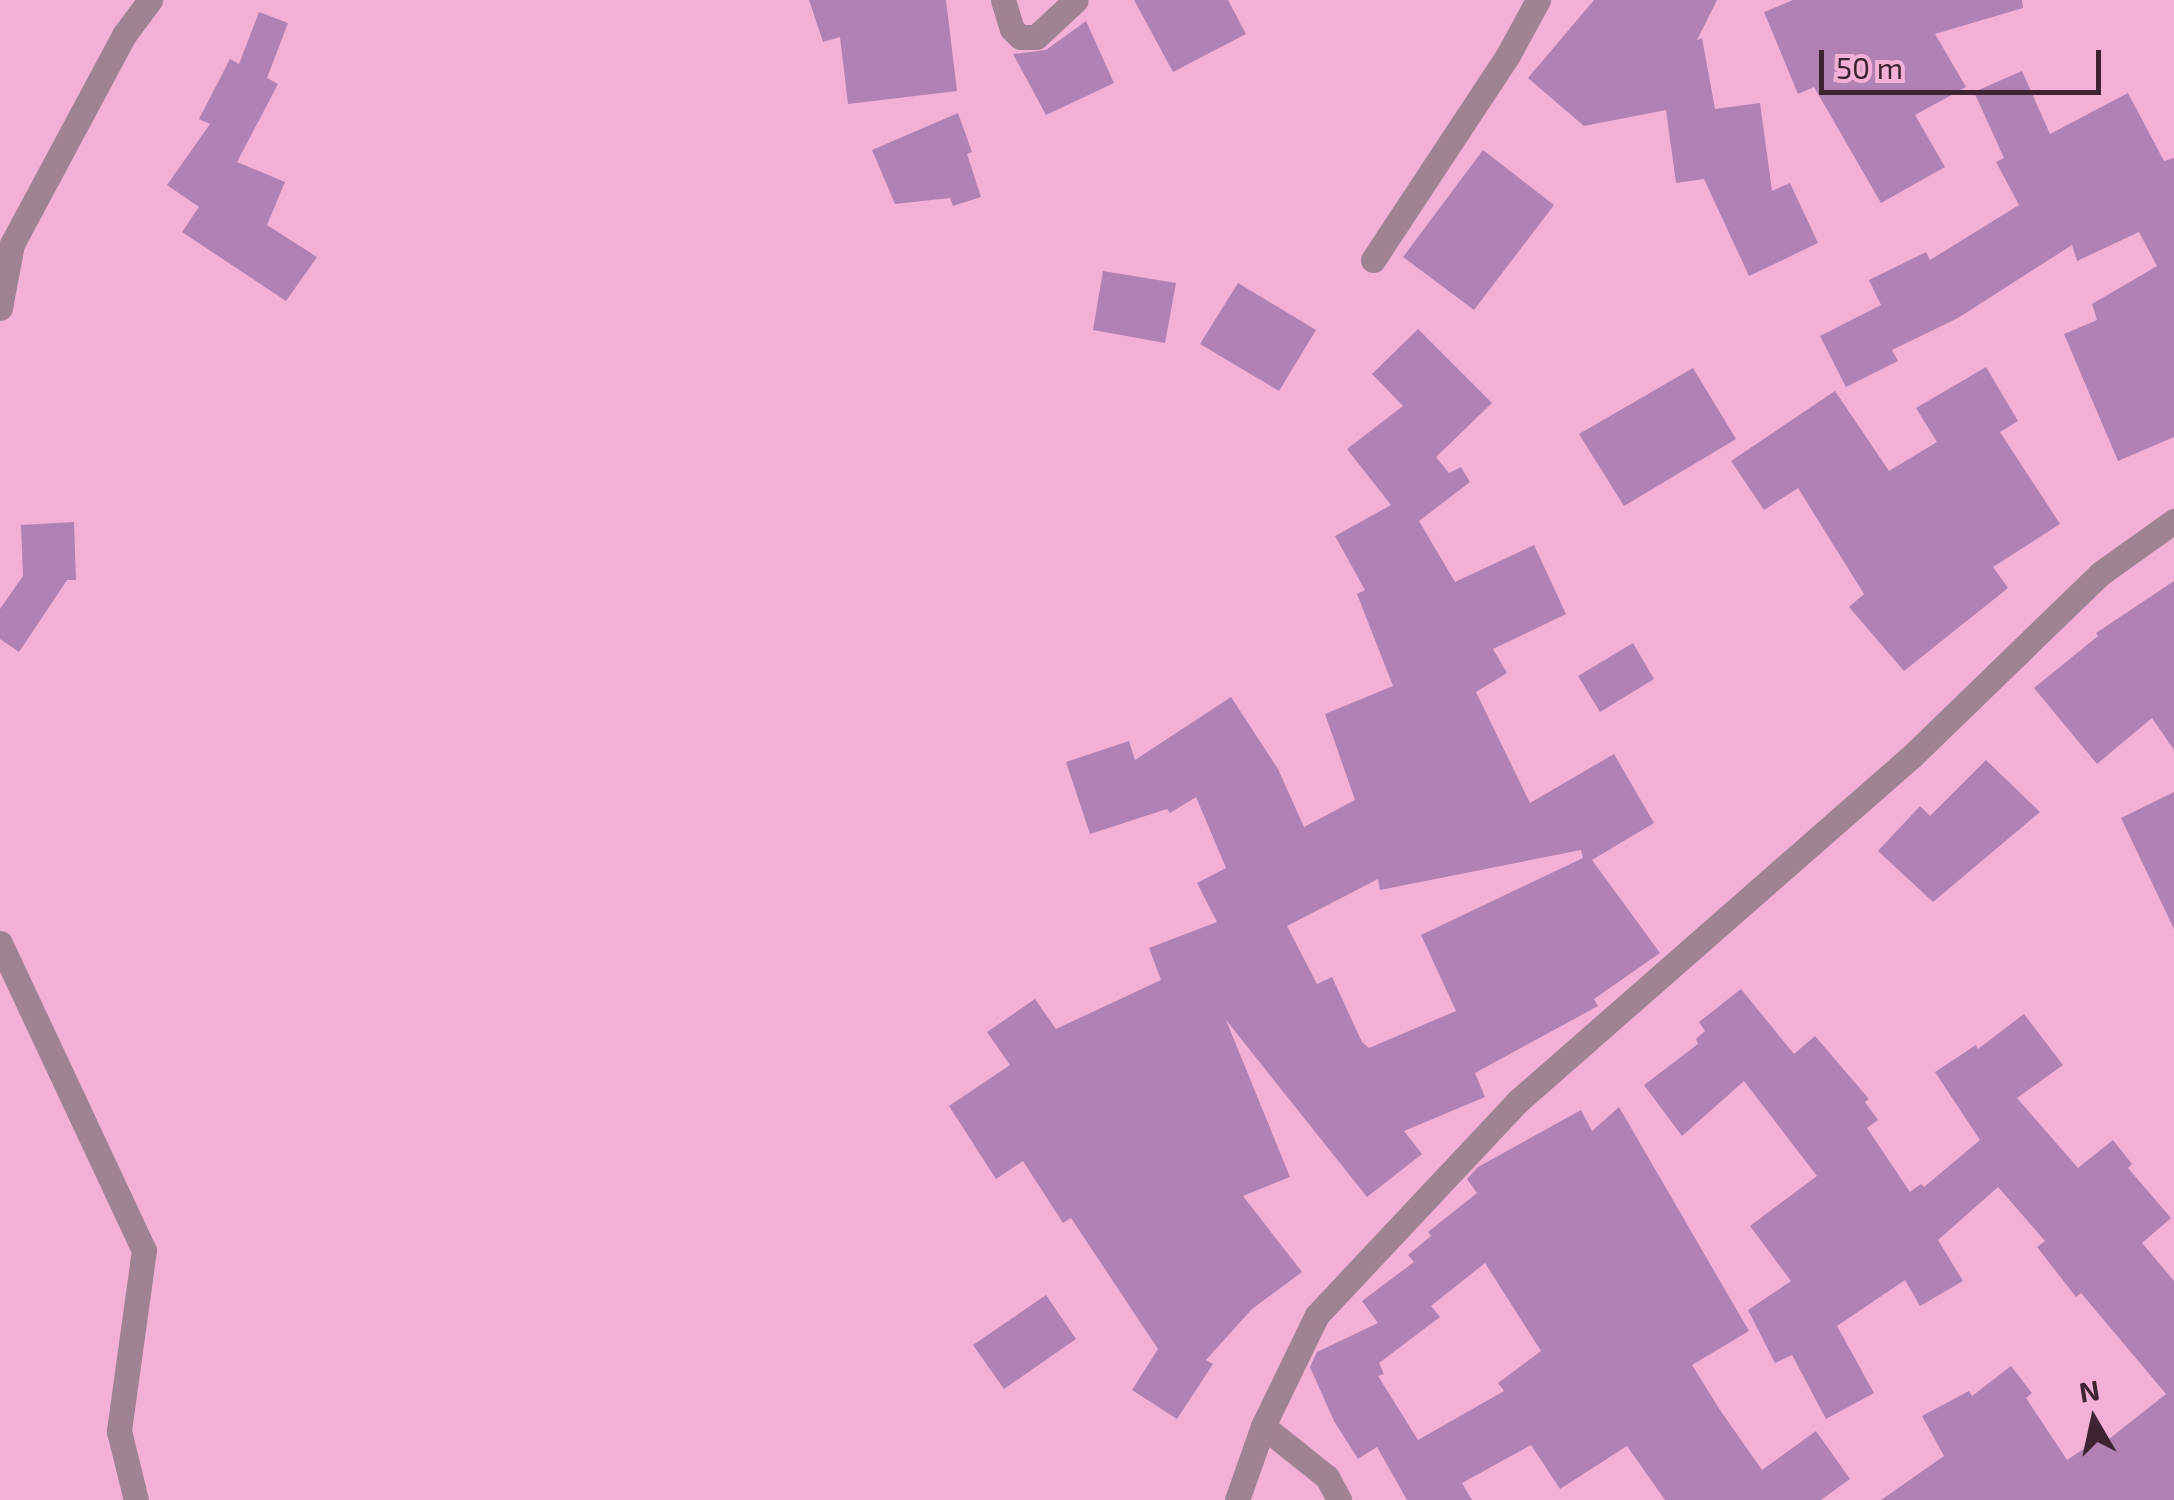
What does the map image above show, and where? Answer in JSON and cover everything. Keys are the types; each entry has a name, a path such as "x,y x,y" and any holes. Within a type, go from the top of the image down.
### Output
{"street":[{"path":"0,308 12,244 124,34 150,0"},
{"path":"1003,0 1012,29 1020,36 1036,36 1076,0"},
{"path":"1373,260 1508,55 1538,0"},
{"path":"1237,1500 1263,1426 1316,1315 1518,1101 1913,755 2100,572 2174,521"},
{"path":"0,943 144,1250 119,1430 136,1500"},
{"path":"1263,1426 1327,1477 1339,1500"}],"building":[{"path":"809,0 946,0 957,91 848,104 840,37 823,42"},
{"path":"1134,0 1228,0 1246,34 1173,72"},
{"path":"1594,0 1717,0 1697,40 1702,38 1715,109 1760,103 1772,191 1790,183 1818,243 1749,276 1704,179 1676,183 1666,110 1584,126 1528,78"},
{"path":"1793,0 2022,0 2023,8 1935,34 1966,87 1915,115 1945,167 1881,203 1814,87 1798,94 1764,12"},
{"path":"259,12 288,23 267,78 278,84 237,162 285,182 267,225 317,257 286,301 182,232 199,207 167,185 210,124 199,119 230,59 239,64"},
{"path":"1086,21 1114,83 1046,115 1013,54 1046,50"},
{"path":"2022,71 2050,134 2128,93 2164,161 2174,158 2174,437 2118,461 2064,334 2097,320 2092,304 2157,266 2139,232 2077,261 2072,245 1958,318 1892,350 1898,361 1846,387 1820,336 1881,305 1869,280 1926,252 1930,260 2019,205 1996,162 2004,158 1974,92"},
{"path":"958,113 972,152 967,154 981,197 953,206 950,198 895,204 872,150"},
{"path":"1483,150 1554,205 1474,310 1403,257"},
{"path":"1103,271 1176,283 1165,343 1093,330"},
{"path":"1238,283 1316,330 1279,391 1200,344"},
{"path":"1418,329 1492,403 1436,457 1449,473 1461,467 1470,482 1419,521 1455,582 1534,545 1566,614 1493,649 1507,673 1476,692 1530,803 1614,754 1654,823 1592,860 1660,953 1594,999 1598,1006 1475,1073 1485,1097 1404,1131 1422,1154 1367,1197 1226,1020 1290,1177 1243,1196 1302,1272 1252,1309 1206,1360 1213,1364 1177,1419 1132,1390 1158,1349 1071,1218 1063,1223 1023,1161 996,1179 949,1106 1010,1065 987,1032 1035,999 1056,1029 1161,980 1149,948 1217,922 1197,883 1226,868 1196,797 1170,813 1167,809 1090,834 1066,762 1129,741 1135,760 1231,697 1278,769 1304,827 1355,800 1325,714 1393,686 1357,594 1365,590 1335,536 1391,505 1347,449 1403,406 1372,374","holes":["1581,850 1583,858 1421,935 1456,1011 1369,1048 1362,1042 1332,977 1317,984 1287,926 1378,879 1380,890"]},
{"path":"1986,367 2018,421 2000,432 2060,524 1993,567 2008,588 1904,671 1849,607 1864,594 1798,488 1764,510 1731,461 1835,391 1889,471 1937,442 1916,408"},
{"path":"1693,368 1736,439 1624,506 1579,434"},
{"path":"74,522 76,580 67,580 19,652 0,639 0,609 23,576 21,525"},
{"path":"2174,581 2174,750 2152,718 2097,764 2034,688 2098,636 2096,633"},
{"path":"1633,643 1654,679 1600,712 1578,676"},
{"path":"1986,760 2040,812 1933,902 1878,851 1920,806 1930,816"},
{"path":"2174,792 2174,929 2121,818"},
{"path":"1741,989 1794,1054 1815,1036 1869,1099 1865,1102 1878,1120 1867,1128 1910,1192 1921,1184 1924,1187 1980,1140 1935,1072 1976,1045 1978,1049 2024,1014 2063,1065 2017,1098 2078,1168 2113,1140 2132,1164 2128,1168 2171,1218 2142,1243 2174,1281 2174,1500 1881,1500 1944,1456 1922,1416 1969,1391 1972,1396 2011,1366 2032,1393 2026,1398 2067,1460 2100,1438 2104,1443 2166,1394 2081,1293 2076,1297 2037,1247 2045,1241 1998,1187 1938,1240 1963,1281 1920,1306 1905,1280 1837,1326 1874,1393 1826,1419 1792,1355 1775,1363 1748,1310 1791,1281 1750,1226 1817,1176 1744,1081 1682,1136 1644,1085 1698,1044 1696,1039 1705,1031 1699,1022"},
{"path":"1619,1107 1749,1331 1692,1365 1762,1470 1816,1431 1850,1479 1821,1500 1665,1500 1627,1446 1560,1489 1531,1445 1462,1483 1472,1500 1407,1500 1377,1447 1358,1459 1334,1421 1310,1367 1317,1352 1378,1323 1362,1301 1414,1262 1408,1255 1431,1236 1428,1232 1477,1193 1467,1179 1478,1167 1581,1110 1592,1131","holes":["1485,1263 1541,1351 1498,1383 1504,1391 1418,1440 1378,1376 1384,1374 1379,1363 1440,1317 1431,1306"]},
{"path":"1046,1295 1076,1339 1004,1389 973,1345"}]}
